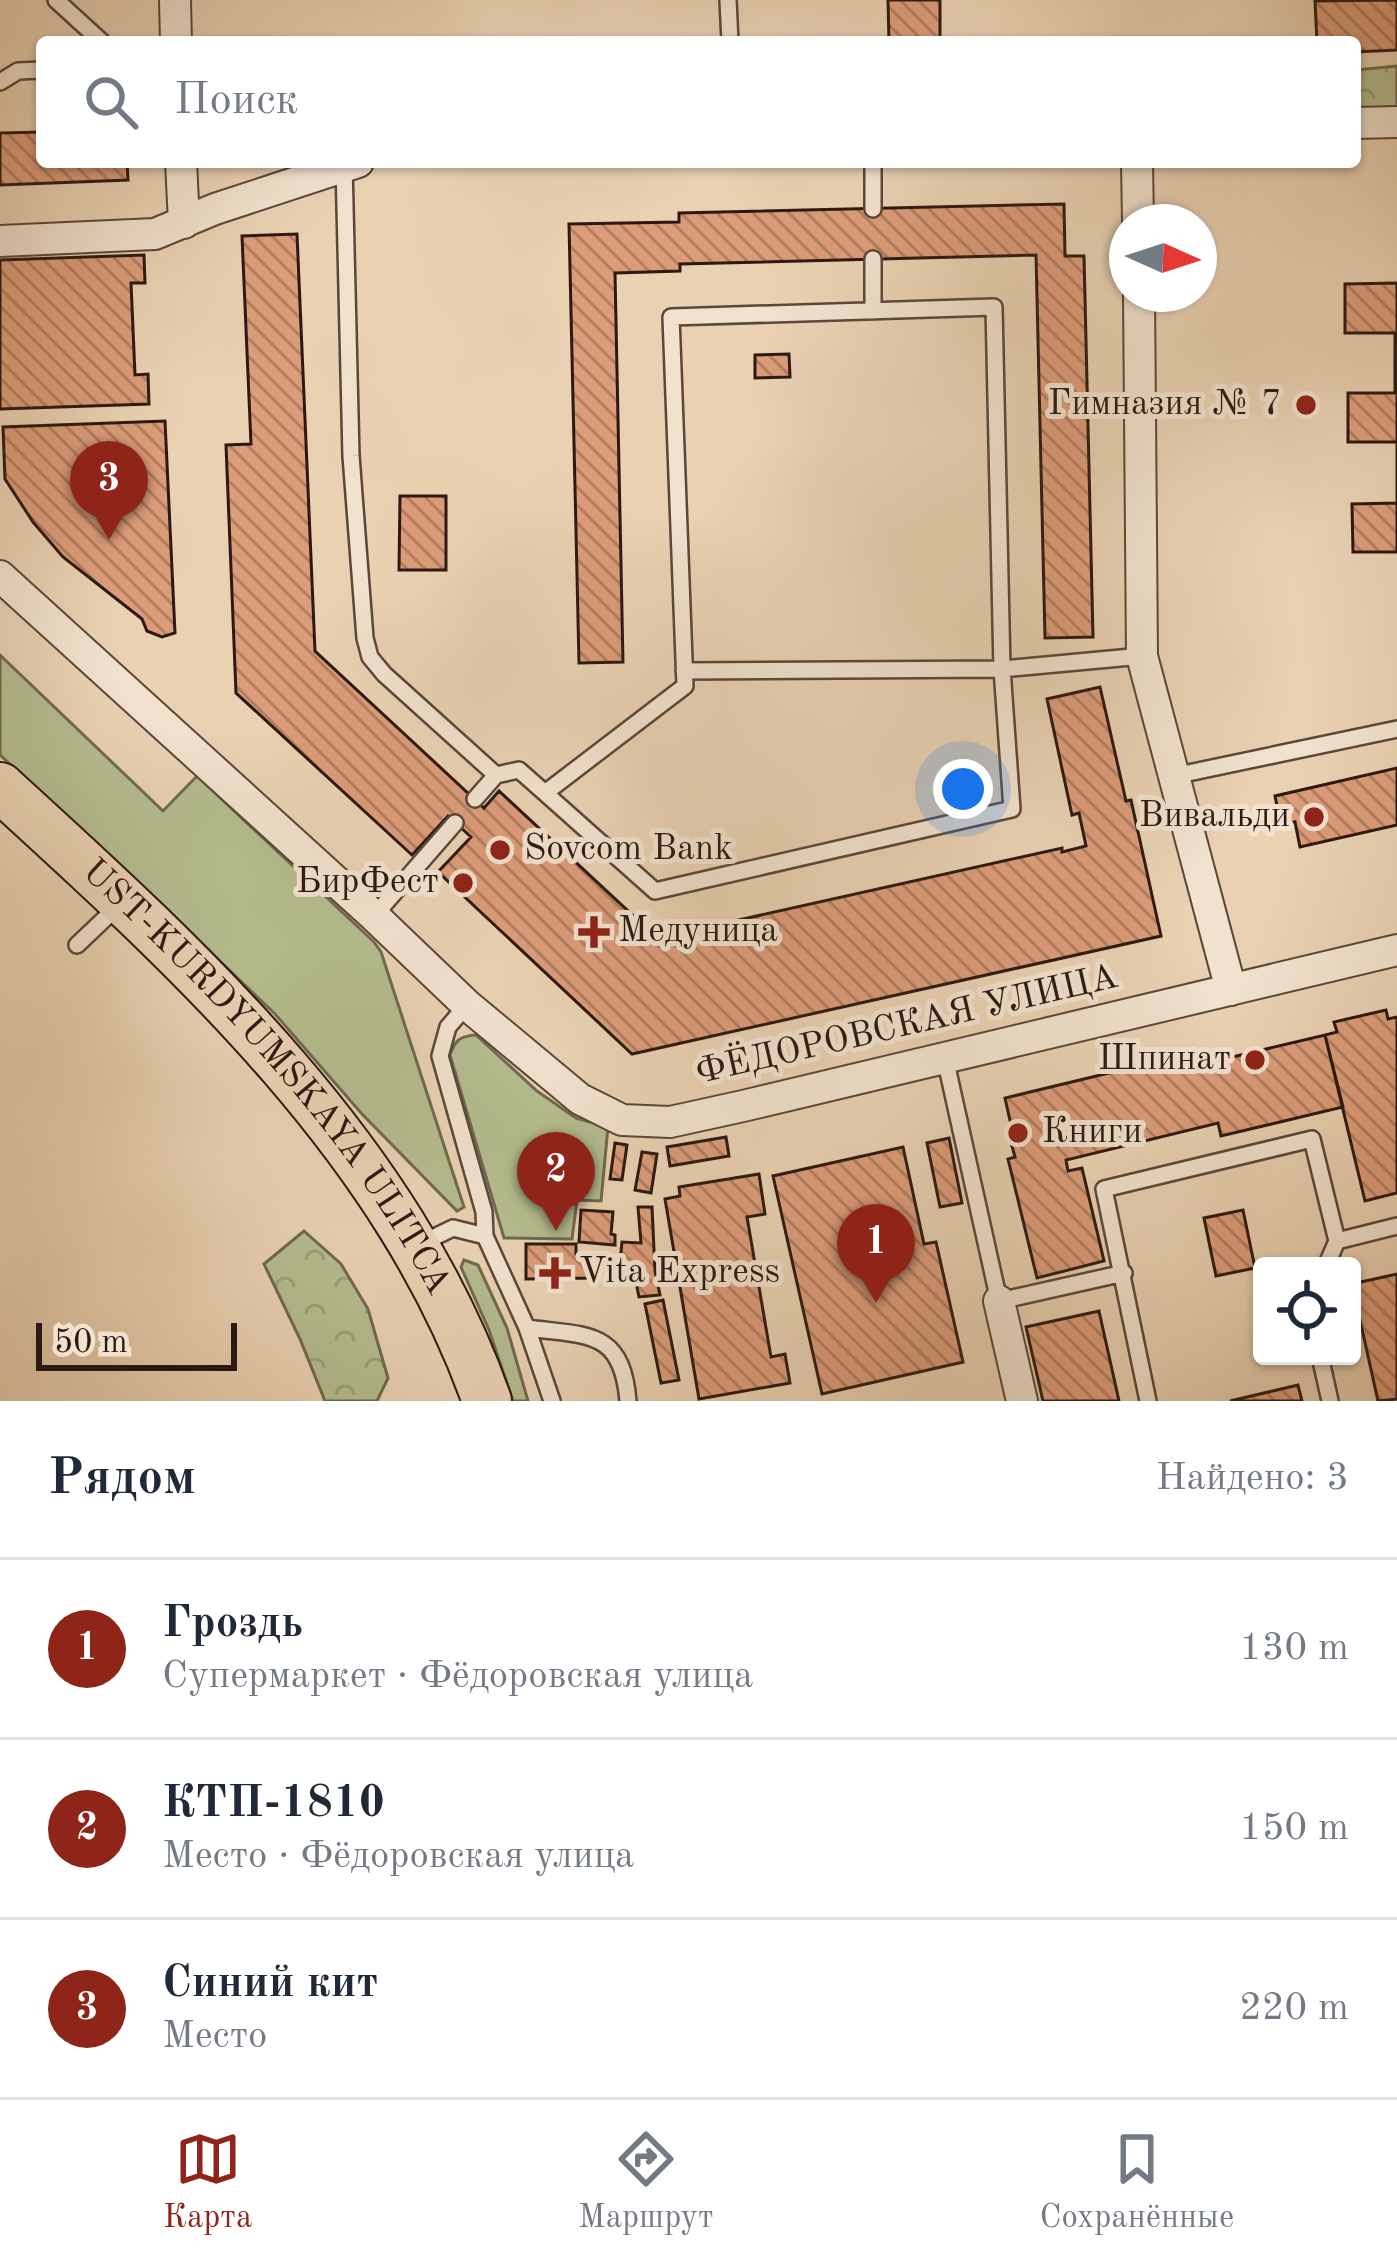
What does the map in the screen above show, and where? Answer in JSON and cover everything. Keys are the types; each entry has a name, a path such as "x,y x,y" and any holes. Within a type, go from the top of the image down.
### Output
{"main road":[{"name":"UST-KURDYUMSKAYA ULITCA","path":"0,787 124,900 255,1034 338,1131 444,1298 487,1401"}],"street":[{"path":"175,0 176,36"},
{"path":"1361,123 1397,122"},
{"path":"181,168 184,223"},
{"path":"0,242 154,234 215,208 339,168"},
{"path":"1137,168 1138,204"},
{"path":"1138,312 1142,656 1231,990"},
{"name":"ФЁДОРОВСКАЯ УЛИЦА","path":"0,576 467,1005 580,1099 622,1120 670,1122 1397,950"},
{"path":"999,1300 1022,1401"}],"lane":[{"path":"56,0 95,36"},
{"path":"728,0 730,36"},
{"path":"0,82 18,71 36,70"},
{"path":"351,168 351,456 365,638 370,657 384,674 496,775"},
{"path":"873,168 873,208"},
{"path":"873,259 873,311"},
{"path":"475,799 496,775 519,770 655,891 1012,809 1002,669 994,308 671,317 685,686 545,793"},
{"path":"684,671 1002,669 1142,656"},
{"path":"1174,776 1397,729"},
{"path":"374,916 455,823"},
{"path":"77,945 124,900"},
{"path":"467,1005 448,1027 440,1056 484,1212 484,1236 527,1328 552,1401"},
{"path":"946,1058 999,1300 1124,1273"},
{"path":"1148,1401 1104,1189 1312,1139 1337,1241 1330,1257"},
{"path":"1337,1241 1397,1226"},
{"path":"414,1247 453,1228 484,1236"},
{"path":"527,1328 596,1338 616,1352 626,1376 628,1401"},
{"path":"1322,1365 1330,1401"}],"green space":[{"path":"1397,66 1397,114 1361,116 1361,69"},
{"path":"0,655 163,811 197,776 374,942 464,1207 457,1211 362,1114 275,1014 0,755"},
{"path":"476,1035 537,1091 576,1118 608,1127 601,1201 577,1200 572,1239 504,1238 450,1055 459,1040"},
{"path":"304,1231 341,1264 368,1309 388,1378 377,1401 325,1401 264,1264"},
{"path":"464,1260 478,1265 507,1328 528,1401 513,1401 461,1267"}],"building":[{"path":"888,0 940,0 940,36 889,36"},
{"path":"1397,0 1397,50 1361,52 1361,36 1317,36 1315,1"},
{"path":"36,132 36,168 127,168 128,180 0,185 0,133"},
{"path":"1064,204 1065,256 1084,256 1093,637 1045,638 1036,255 680,264 680,271 615,273 623,662 579,663 569,224 679,222 679,213"},
{"path":"297,234 315,651 484,808 499,791 652,933 667,936 1086,846 1079,813 1072,815 1047,699 1100,687 1161,936 632,1054 438,872 471,837 448,816 412,855 236,693 226,445 251,444 242,236"},
{"path":"144,255 145,283 131,283 135,375 148,374 149,404 0,409 0,260"},
{"path":"1397,283 1397,442 1348,442 1348,393 1395,393 1395,333 1345,333 1345,284"},
{"path":"789,354 790,377 755,378 755,355"},
{"path":"165,421 175,633 162,637 147,631 142,619 63,557 33,522 5,479 3,427"},
{"path":"400,496 446,496 446,570 399,570"},
{"path":"1397,503 1397,552 1353,552 1352,504"},
{"path":"1397,768 1397,825 1300,847 1295,822 1281,826 1275,796"},
{"path":"1386,1010 1388,1019 1397,1017 1397,1193 1365,1201 1325,1035 1337,1032 1334,1022"},
{"path":"1325,1035 1343,1107 1221,1136 1218,1123 1066,1160 1068,1171 1082,1168 1104,1261 1037,1278 1008,1159 1015,1157 1005,1098 1200,1051 1203,1064"},
{"path":"726,1137 729,1156 670,1166 667,1147"},
{"path":"949,1138 962,1203 940,1207 927,1143"},
{"path":"615,1143 627,1145 622,1180 610,1179"},
{"path":"903,1147 924,1244 936,1242 963,1362 822,1394 773,1176"},
{"path":"642,1152 657,1154 651,1193 635,1190"},
{"path":"759,1174 765,1214 747,1217 771,1357 785,1354 790,1383 699,1399 665,1199 680,1196 679,1187"},
{"path":"638,1207 652,1207 660,1295 639,1297 634,1273 619,1270 622,1242 641,1243"},
{"path":"581,1210 613,1212 615,1245 579,1242"},
{"path":"1243,1210 1253,1268 1216,1276 1204,1218"},
{"path":"526,1244 576,1244 576,1254 596,1254 596,1278 526,1279"},
{"path":"1397,1274 1397,1399 1378,1401 1361,1324 1361,1282"},
{"path":"663,1300 679,1380 661,1383 645,1304"},
{"path":"1099,1311 1119,1401 1043,1401 1026,1327"},
{"path":"1298,1385 1302,1401 1230,1401"}],"place":[{"name":"Гимназия № 7","path":"1306,405"},
{"name":"Синий кит","path":"109,540"},
{"name":"Вивальди","path":"1314,817"},
{"name":"Sovcom Bank","path":"500,850"},
{"name":"БирФест","path":"463,883"},
{"name":"Медуница","path":"594,932"},
{"name":"Шпинат","path":"1255,1060"},
{"name":"Книги","path":"1018,1133"},
{"name":"КТП-1810","path":"556,1231"},
{"name":"Vita Express","path":"555,1273"},
{"name":"Гроздь","path":"876,1303"}]}
